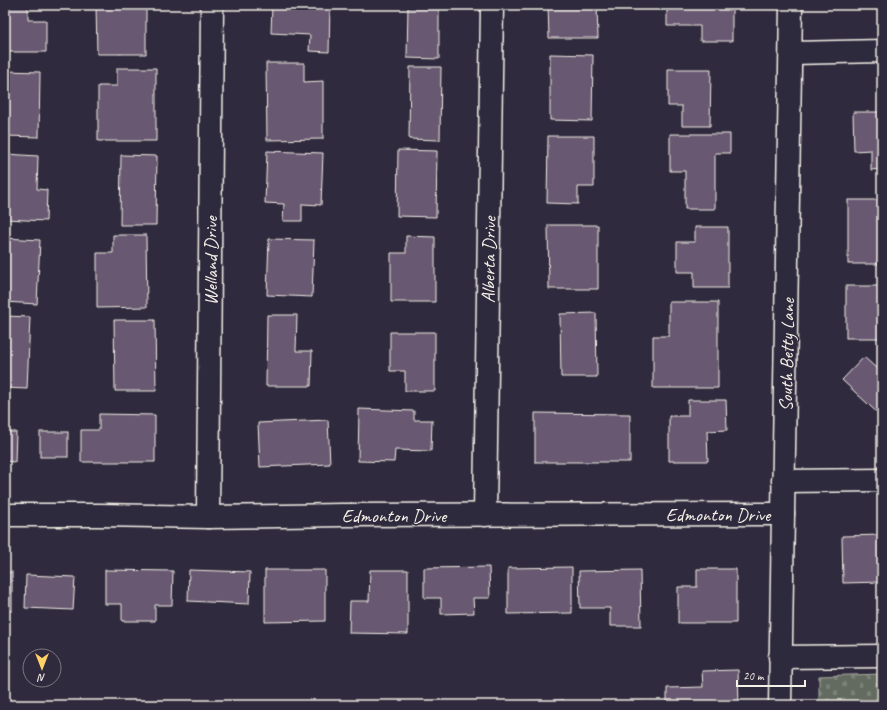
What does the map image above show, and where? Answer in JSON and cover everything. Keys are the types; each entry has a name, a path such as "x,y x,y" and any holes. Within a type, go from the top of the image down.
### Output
{"street":[{"name":"Welland Drive","path":"208,517 212,5"},
{"name":"Alberta Drive","path":"485,515 492,5"},
{"name":"South Betty Lane","path":"780,705 792,53 791,5"},
{"path":"792,53 882,51"},
{"path":"784,481 882,480"},
{"name":"Edmonton Drive","path":"5,515 99,514 208,517 342,515 783,514"},
{"path":"780,657 882,656"}],"green space":[{"path":"882,674 882,705 819,705 819,676"}],"building":[{"path":"5,5 28,5 28,20 46,20 46,52 5,52"},
{"path":"96,5 146,5 146,54 97,54"},
{"path":"272,5 330,5 329,52 309,51 310,35 271,33"},
{"path":"408,5 439,5 439,59 407,58"},
{"path":"548,5 597,5 598,38 549,38"},
{"path":"667,5 732,5 732,41 700,41 700,26 667,26"},
{"path":"550,54 593,55 592,121 550,120"},
{"path":"266,63 304,63 304,82 323,81 323,139 267,140"},
{"path":"410,67 441,67 440,140 409,139"},
{"path":"117,68 156,68 156,141 98,141 98,86 117,86"},
{"path":"668,69 711,69 710,126 682,126 682,106 668,106"},
{"path":"5,71 40,72 39,137 5,136"},
{"path":"853,112 882,112 882,169 871,170 871,150 854,151"},
{"path":"670,134 730,134 730,153 715,153 715,209 685,209 685,171 670,171"},
{"path":"548,136 594,136 594,187 578,187 578,204 547,203"},
{"path":"398,150 437,151 436,217 397,216"},
{"path":"267,151 323,153 321,205 302,204 302,221 283,221 284,204 265,203"},
{"path":"5,154 38,156 37,189 47,190 46,221 5,219"},
{"path":"121,155 157,156 156,225 120,225"},
{"path":"848,200 882,200 882,264 848,264"},
{"path":"548,225 598,225 598,289 549,289"},
{"path":"695,227 728,227 728,288 694,288 694,272 677,272 677,242 695,242"},
{"path":"113,235 146,235 147,307 97,308 97,253 113,253"},
{"path":"406,236 435,237 435,302 391,302 391,253 406,253"},
{"path":"5,238 40,240 37,304 5,302"},
{"path":"269,239 314,240 312,297 267,295"},
{"path":"846,286 882,286 882,338 846,338"},
{"path":"669,302 718,302 718,388 653,388 653,336 669,336"},
{"path":"596,313 597,377 561,377 560,314"},
{"path":"267,315 297,315 296,351 312,351 311,386 266,386"},
{"path":"5,316 30,317 27,389 5,388"},
{"path":"114,320 155,320 156,391 115,391"},
{"path":"390,332 435,332 435,391 405,391 405,371 390,371"},
{"path":"864,357 876,368 882,361 882,417 842,380"},
{"path":"688,400 726,400 727,430 707,431 708,461 669,461 669,416 688,416"},
{"path":"359,409 414,411 414,420 432,420 431,451 395,450 394,462 358,461"},
{"path":"535,413 630,414 630,462 535,462"},
{"path":"99,414 155,415 155,462 81,462 81,430 99,430"},
{"path":"328,420 330,464 260,467 258,423"},
{"path":"5,432 16,432 15,462 5,461"},
{"path":"40,432 68,432 68,457 40,457"},
{"path":"882,535 882,582 843,583 842,536"},
{"path":"489,567 490,598 473,598 474,613 441,614 441,598 424,598 424,568"},
{"path":"572,567 572,613 508,614 508,568"},
{"path":"697,569 736,569 736,623 678,623 678,587 697,587"},
{"path":"105,570 173,571 172,605 155,605 155,621 122,621 122,604 105,604"},
{"path":"189,570 250,572 249,604 188,601"},
{"path":"265,570 325,570 325,621 265,622"},
{"path":"370,570 408,570 408,634 349,633 350,601 369,601"},
{"path":"640,570 641,626 610,626 610,608 580,608 579,571"},
{"path":"5,572 12,572 12,611 5,611"},
{"path":"26,575 75,577 73,610 25,608"},
{"path":"738,670 739,705 667,705 667,688 703,687 702,671"},
{"path":"564,700 564,705 507,705 507,702"},
{"path":"185,702 235,702 235,705 185,705"},
{"path":"644,702 644,705 586,705 586,704"}]}
